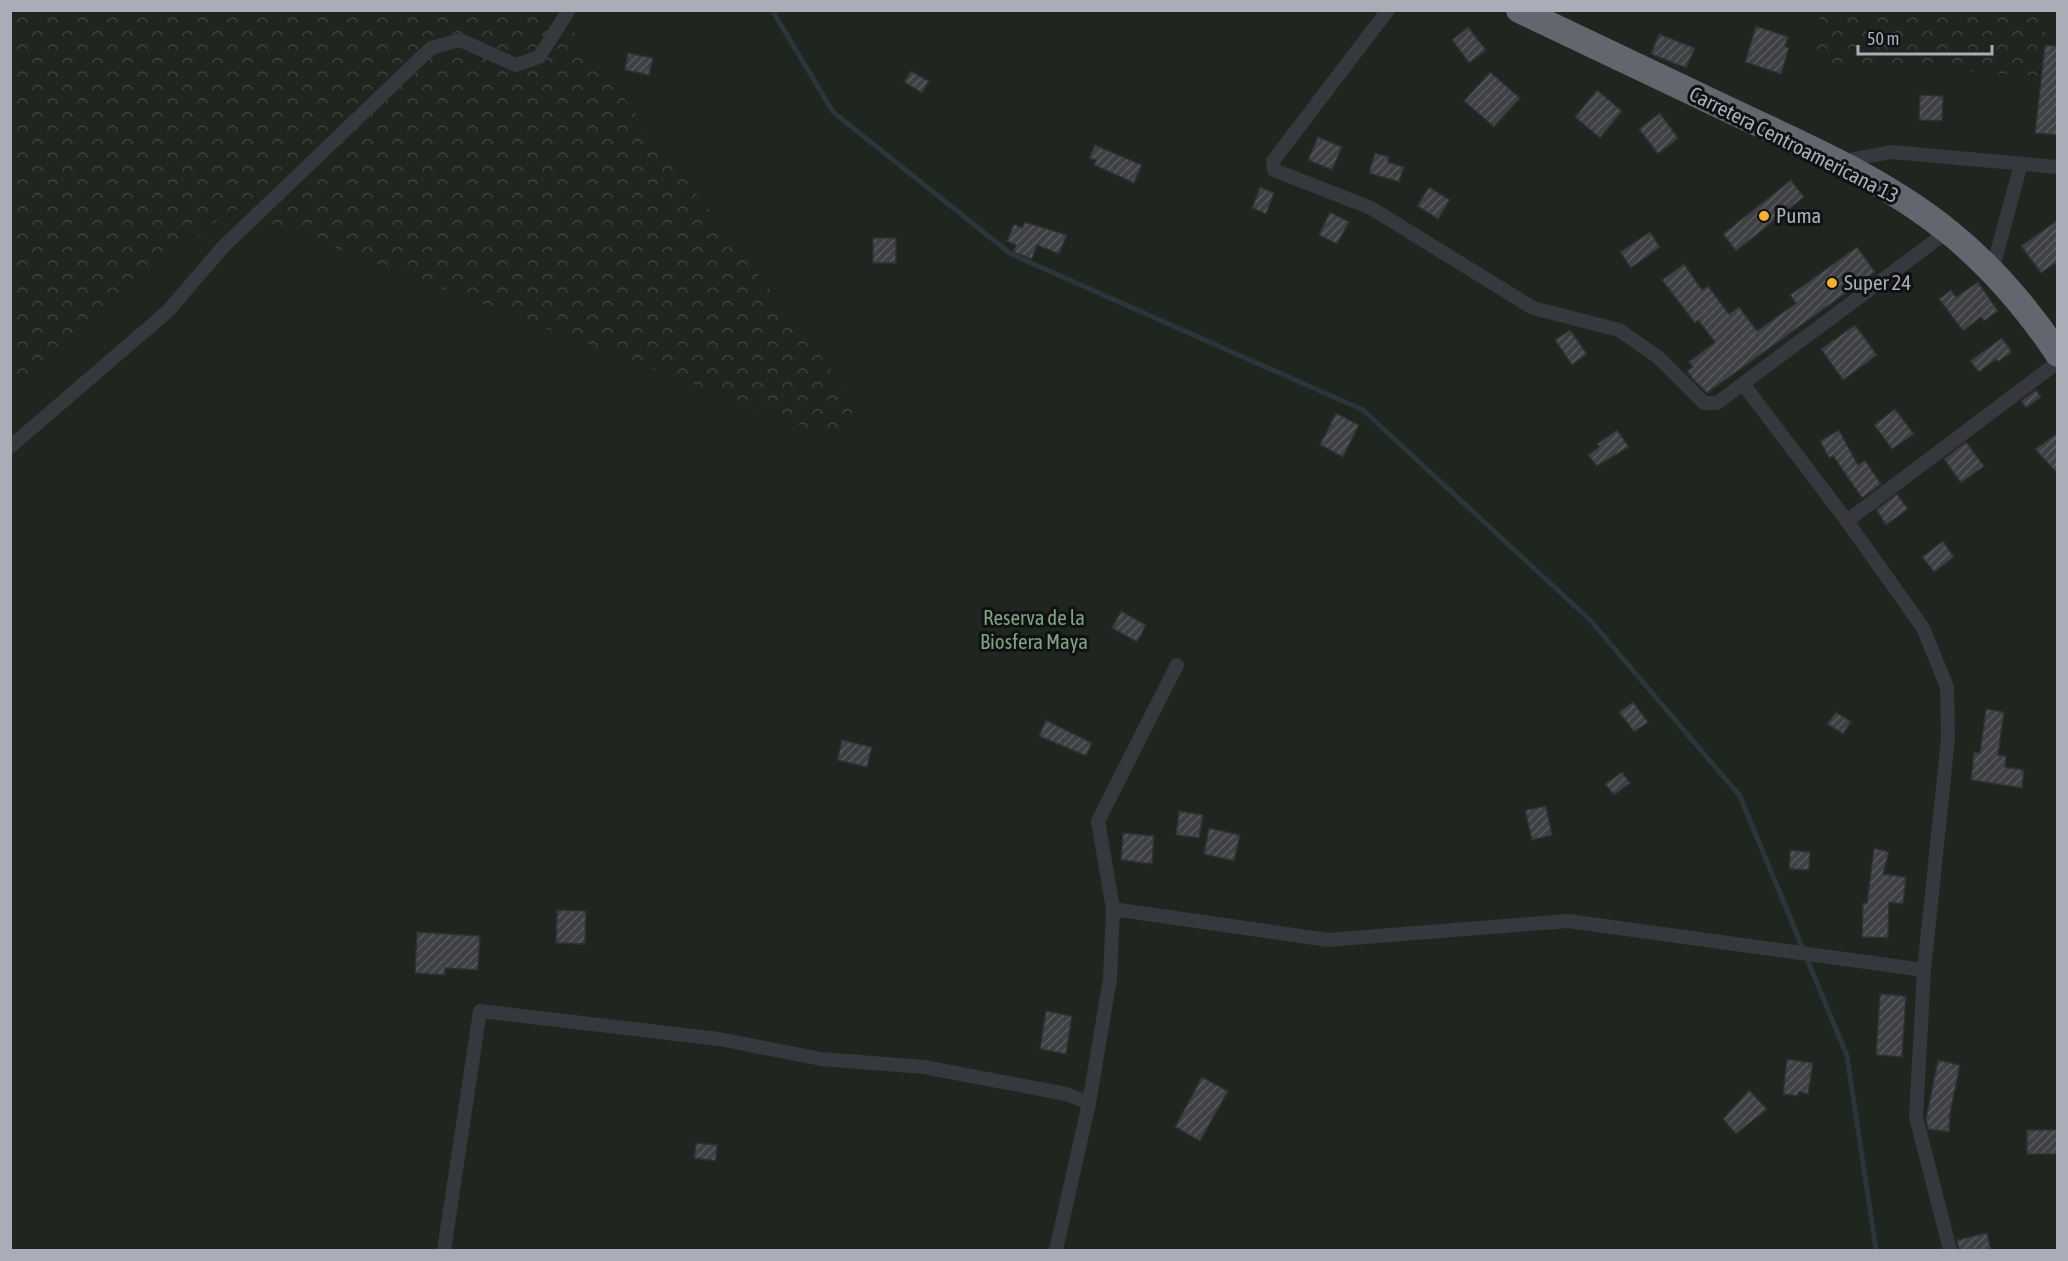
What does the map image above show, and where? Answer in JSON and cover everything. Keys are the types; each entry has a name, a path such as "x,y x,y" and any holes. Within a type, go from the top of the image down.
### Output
{"highway":[{"name":"Carretera Centroamericana 13","path":"1519,10 1875,182 1948,231 1992,271 2058,354"}],"street":[{"path":"10,447 168,310 223,247 431,48 460,40 516,65 539,57 569,10"},
{"path":"1388,10 1273,161 1274,170 1371,208 1533,308 1619,330 1658,357 1704,404 1717,403 1948,231"},
{"path":"1837,163 1876,153 1891,152 2058,167"},
{"path":"1992,271 2021,164"},
{"path":"1847,521 2058,363"},
{"path":"1743,384 1847,521 1923,628 1947,687 1948,739 1924,970 1916,1117 1950,1251"},
{"path":"1056,1251 1089,1103 1110,979 1113,909 1098,822 1177,665"},
{"path":"1113,909 1328,940 1568,921 1924,970"},
{"path":"444,1251 480,1011 719,1039 821,1059 924,1067 1066,1094 1089,1103"}],"green space":[{"path":"557,10 856,403 841,441 232,208 11,393 11,11"},
{"path":"1821,10 2047,11 2041,76 1813,63"},
{"name":"Reserva de la Biosfera Maya","path":"10,11 2057,11 2057,1250 11,1250"}],"building":[{"path":"1756,26 1788,37 1785,46 1789,48 1781,74 1745,62"},
{"path":"1468,27 1486,50 1469,63 1452,40"},
{"path":"1659,34 1695,48 1686,68 1651,54"},
{"path":"2045,45 2058,46 2058,135 2035,133"},
{"path":"628,53 653,58 649,75 625,70"},
{"path":"911,71 929,81 922,93 904,82"},
{"path":"1490,72 1520,98 1494,127 1464,101"},
{"path":"1597,90 1622,111 1600,138 1575,117"},
{"path":"1920,95 1943,96 1942,121 1919,120"},
{"path":"1660,113 1678,138 1658,154 1639,129"},
{"path":"1318,137 1342,147 1332,170 1308,160"},
{"path":"1095,145 1142,165 1134,183 1094,165 1096,160 1089,158"},
{"path":"1375,153 1389,157 1388,162 1404,167 1399,182 1369,173"},
{"name":"Puma","path":"1791,180 1804,197 1736,251 1723,234"},
{"path":"1260,187 1274,193 1266,214 1252,208"},
{"path":"1429,187 1450,200 1438,219 1417,206"},
{"path":"1330,212 1349,222 1337,244 1319,235"},
{"path":"2058,220 2058,261 2041,273 2021,246"},
{"path":"1025,222 1067,235 1059,254 1037,245 1032,259 1013,252 1016,245 1007,241 1014,224 1022,228"},
{"path":"1650,232 1660,247 1631,268 1620,252"},
{"path":"873,238 896,238 896,263 873,263"},
{"path":"1857,247 1875,272 1707,393 1693,379 1687,371 1693,367 1689,362 1715,342 1698,320 1695,323 1662,280 1684,264 1702,290 1708,286 1729,314 1739,307 1757,331 1796,303 1790,295"},
{"path":"1978,282 1998,311 1984,321 1981,317 1963,331 1939,299 1951,290 1956,297"},
{"path":"1855,325 1877,355 1843,380 1821,349"},
{"path":"1570,330 1587,354 1572,365 1555,340"},
{"path":"2002,338 2012,352 1998,362 1996,359 1979,372 1970,361"},
{"path":"2036,390 2041,397 2026,408 2021,401"},
{"path":"1895,409 1914,434 1892,449 1874,425"},
{"path":"1336,413 1359,425 1343,457 1320,445"},
{"path":"1617,430 1629,447 1597,466 1588,455 1599,447 1597,444"},
{"path":"1839,430 1858,465 1865,460 1881,484 1862,498 1833,456 1829,458 1820,441"},
{"path":"2058,433 2058,474 2035,449"},
{"path":"1966,442 1984,466 1961,483 1944,459"},
{"path":"1897,494 1908,509 1886,525 1876,510"},
{"path":"1943,541 1954,557 1934,572 1922,557"},
{"path":"1121,611 1146,625 1137,642 1112,628"},
{"path":"1633,702 1648,722 1634,732 1619,712"},
{"path":"1986,709 2004,712 1998,755 2006,756 2005,767 2024,770 2022,788 1971,780 1974,752 1980,753"},
{"path":"1836,712 1851,722 1843,734 1827,724"},
{"path":"1046,720 1092,743 1086,756 1039,736"},
{"path":"842,740 872,747 867,767 837,760"},
{"path":"1622,772 1630,783 1614,795 1605,784"},
{"path":"1546,806 1552,835 1532,840 1525,810"},
{"path":"1179,811 1203,815 1199,838 1176,835"},
{"path":"1209,828 1240,835 1234,861 1204,854"},
{"path":"1123,833 1154,836 1152,864 1121,860"},
{"path":"1874,848 1889,852 1883,874 1906,877 1903,904 1889,902 1888,938 1862,937 1863,903 1867,903"},
{"path":"1790,850 1810,852 1809,870 1789,869"},
{"path":"557,910 586,911 585,944 556,943"},
{"path":"417,932 480,936 478,970 445,968 445,975 415,973"},
{"path":"1880,994 1906,996 1902,1057 1876,1055"},
{"path":"1046,1011 1072,1016 1066,1054 1040,1049"},
{"path":"1787,1059 1813,1063 1808,1094 1799,1092 1798,1096 1783,1094"},
{"path":"1938,1060 1960,1065 1950,1114 1949,1132 1928,1129 1926,1119"},
{"path":"1202,1077 1228,1091 1200,1141 1175,1127"},
{"path":"1749,1090 1767,1109 1736,1134 1723,1119"},
{"path":"2027,1130 2058,1130 2058,1154 2027,1154"},
{"path":"696,1143 717,1145 716,1161 694,1158"},
{"path":"1987,1233 1991,1251 1959,1251 1957,1240"}],"waterway":[{"path":"772,10 833,112 1011,254 1363,410 1590,620 1740,796 1847,1056 1876,1250"}],"place":[{"name":"Puma","path":"1764,216"},
{"name":"Super 24","path":"1832,283"}]}
